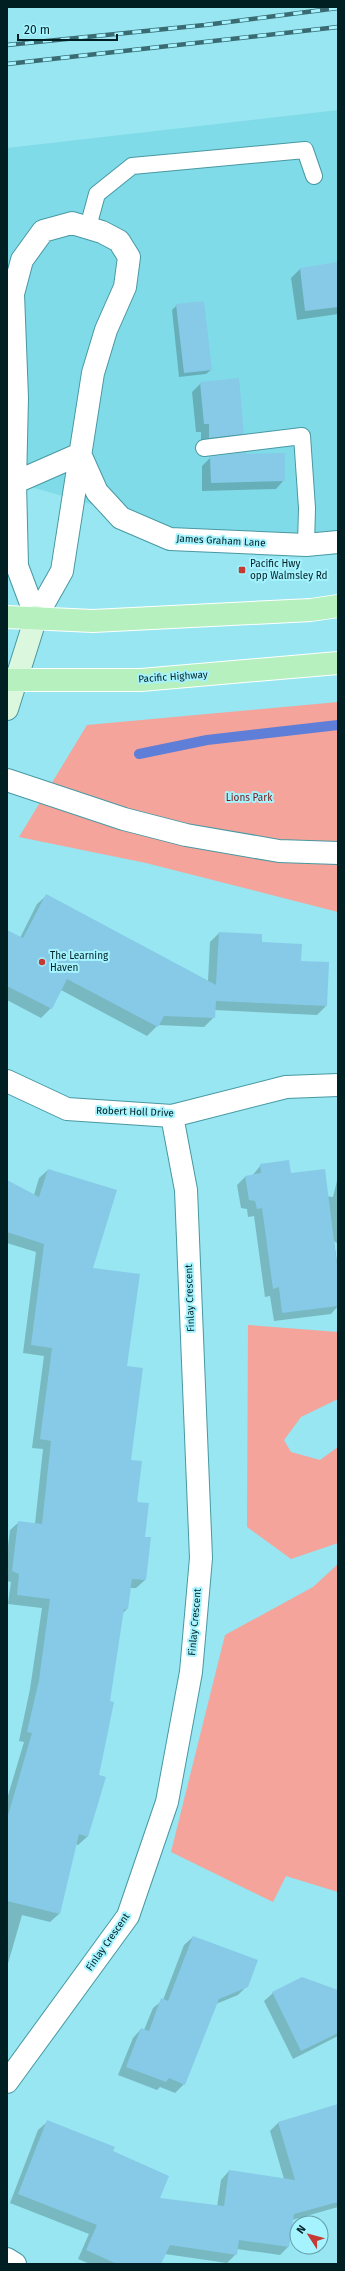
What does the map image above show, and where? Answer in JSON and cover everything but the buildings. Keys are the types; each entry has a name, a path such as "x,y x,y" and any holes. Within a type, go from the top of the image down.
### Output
{"main road":[{"path":"7,617 36,617 93,621 311,610 338,606"},
{"name":"Pacific Highway","path":"12,680 141,680 338,663"}],"street":[{"path":"7,709 12,680 36,617 62,572 93,373 106,330 125,287 129,257 119,241 102,232 72,223 43,231 22,260 13,294 17,398 11,484 17,566 36,617"},
{"path":"11,484 80,454"},
{"name":"James Graham Lane","path":"80,454 97,492 121,518 170,539 306,545 338,542"},
{"path":"7,780 124,819 186,835 279,851 338,853"},
{"name":"Robert Holl Drive","path":"7,1081 67,1109 172,1116 286,1087 338,1085"},
{"name":"Finlay Crescent","path":"7,2082 128,1916 166,1802 191,1672 202,1558 186,1190 172,1116"},
{"path":"7,2259 15,2264"}],"lane":[{"path":"88,227 97,194 132,166 305,150 314,176"},
{"path":"204,448 302,436 307,508 306,545"}],"shaded area":[{"path":"338,110 338,535 174,532 122,513 10,481 7,482 7,148"}],"green space":[{"name":"Lions Park","path":"338,702 338,912 146,863 19,837 87,725"},
{"path":"248,1325 338,1332 338,1399 301,1417 284,1440 291,1452 320,1460 338,1447 338,1543 291,1559 247,1527"},
{"path":"338,1564 338,1892 286,1876 273,1902 171,1852 225,1635 313,1587"}],"waterway":[{"path":"139,754 207,740 338,725"}],"railway":[{"path":"7,45 205,25 338,8"},
{"path":"7,64 338,27"}],"place":[{"name":"Pacific Hwy opp Walmsley Rd","path":"242,570"},
{"name":"The Learning Haven","path":"42,962"}]}
